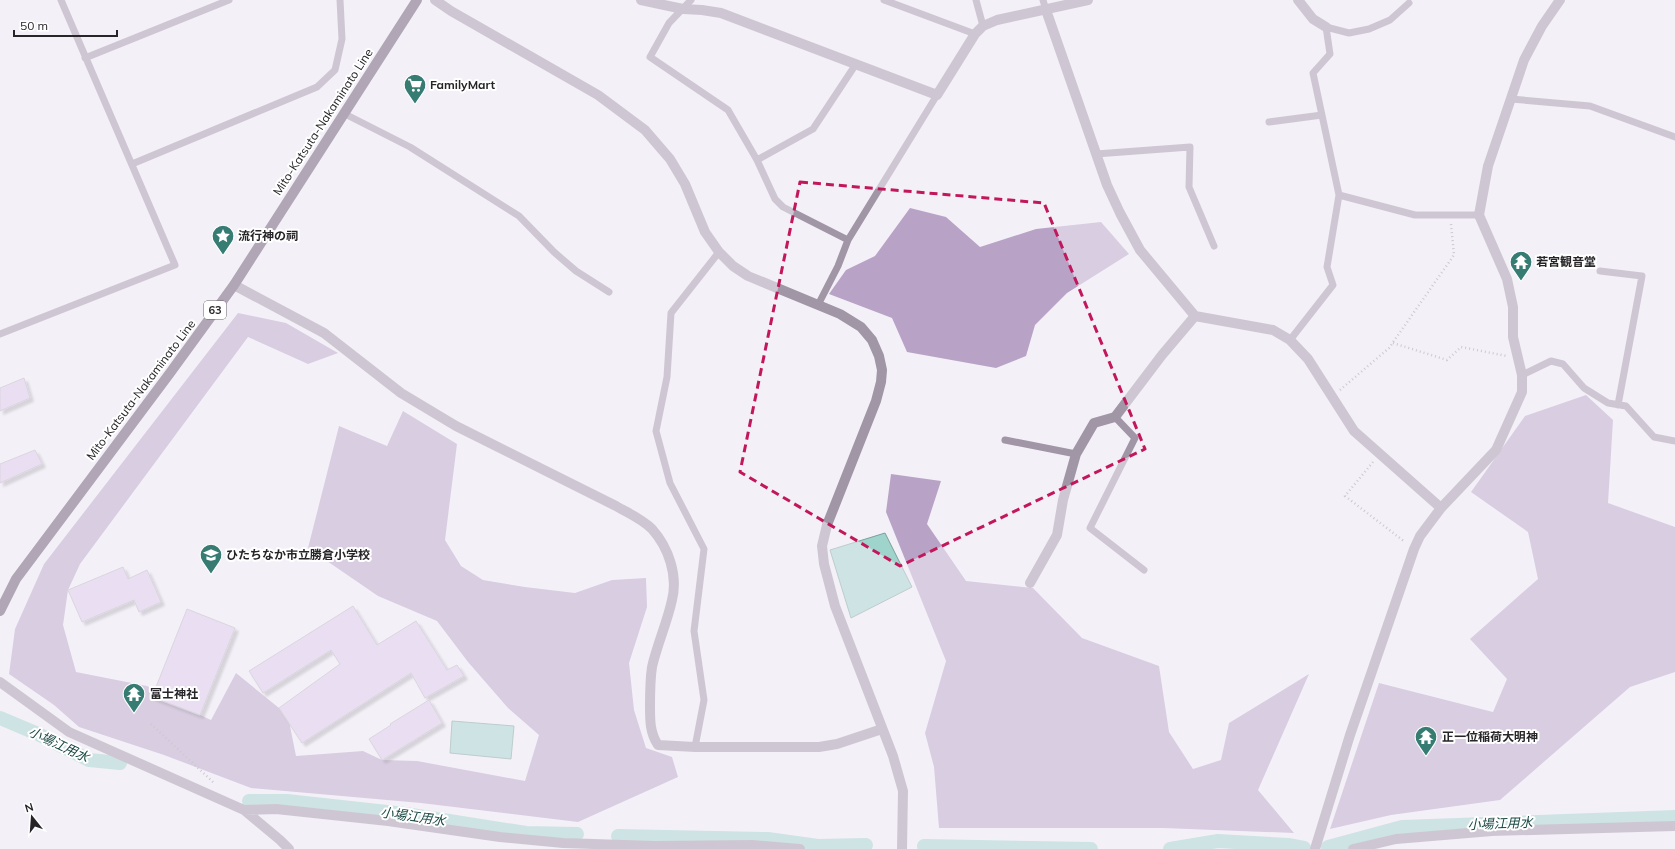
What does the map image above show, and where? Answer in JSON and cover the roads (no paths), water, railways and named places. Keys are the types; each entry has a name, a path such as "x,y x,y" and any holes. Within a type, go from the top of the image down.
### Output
{"main road":[{"name":"Mito-Katsuta-Nakaminato Line","path":"0,611 20,574 234,285 417,0"}],"street":[{"path":"435,0 451,11 598,95 645,130 670,159 685,184 705,232 719,252 733,266 748,276 840,314 861,327 872,340 879,356 882,370 881,382 876,401 827,525 822,546 824,564 836,606 893,756 902,791 902,849"},
{"path":"641,0 683,9 721,13 937,95 975,34 983,26 1044,5 1088,0"},
{"path":"1298,0 1313,18 1326,27"},
{"path":"1315,849 1350,735 1414,549 1420,536 1441,508 1496,450 1522,392 1522,375 1513,337 1513,307 1507,279 1479,215 1488,166 1524,60 1542,26 1560,0"},
{"path":"1044,5 1107,185 1140,250 1195,316 1273,330 1290,340 1308,359 1354,431 1441,508"},
{"path":"234,285 324,333 401,393 456,426 616,506 637,518 651,529 670,559 674,578 672,598 652,668 650,688 650,722 652,736 658,745 695,747 819,747 837,744 882,729"},
{"path":"1030,584 1057,535 1063,500 1076,454 1094,423 1115,417 1162,355 1195,316"},
{"path":"0,682 69,732 244,810 289,849"},
{"path":"244,810 276,809 500,837 563,843 655,846 752,845 800,849"},
{"path":"1353,849 1396,839 1485,832 1675,826"}],"lane":[{"path":"0,334 175,265 61,0"},
{"path":"86,58 229,0"},
{"path":"132,164 317,87 335,70 342,39 340,0"},
{"path":"691,0 669,23 650,57 728,110 757,160 775,198 783,207 848,240"},
{"path":"884,0 975,34"},
{"path":"976,0 983,26"},
{"path":"1290,340 1333,285 1327,268 1338,195 1313,73 1330,54 1326,27 1349,33 1369,29 1390,20 1409,2"},
{"path":"757,160 813,129 856,64"},
{"path":"818,305 838,266 848,240 937,95"},
{"path":"1511,99 1590,106 1675,137"},
{"path":"344,113 410,147 519,216 554,252 576,271 609,292"},
{"path":"1269,122 1322,115"},
{"path":"1096,154 1190,147 1189,187 1214,246"},
{"path":"1338,195 1416,215 1479,215"},
{"path":"695,747 704,700 694,631 704,549 670,483 656,432 667,377 671,313 719,252"},
{"path":"1600,272 1642,276 1618,405"},
{"path":"1522,375 1551,360 1563,364 1584,388 1608,403 1626,406 1654,437 1675,442"},
{"path":"1115,417 1135,438 1090,528 1144,570"},
{"path":"1005,440 1076,454"}],"waterway":[{"name":"小場江用水","path":"0,718 38,734 89,760 120,763"},
{"name":"小場江用水","path":"249,801 287,801 405,814 526,833 577,834"},
{"name":"小場江用水","path":"1328,847 1402,827 1675,817"},
{"name":"小場江用水","path":"618,836 768,839 818,846 866,845"},
{"name":"小場江用水","path":"1170,849 1218,841 1288,845 1304,848"},
{"name":"小場江用水","path":"924,846 1091,849"}],"place":[{"name":"FamilyMart","path":"415,104"},
{"name":"流行神の祠","path":"223,256"},
{"name":"若宮観音堂","path":"1521,282"},
{"name":"ひたちなか市立勝倉小学校","path":"211,574"},
{"name":"富士神社","path":"134,714"},
{"name":"正一位稲荷大明神","path":"1426,756"}]}
